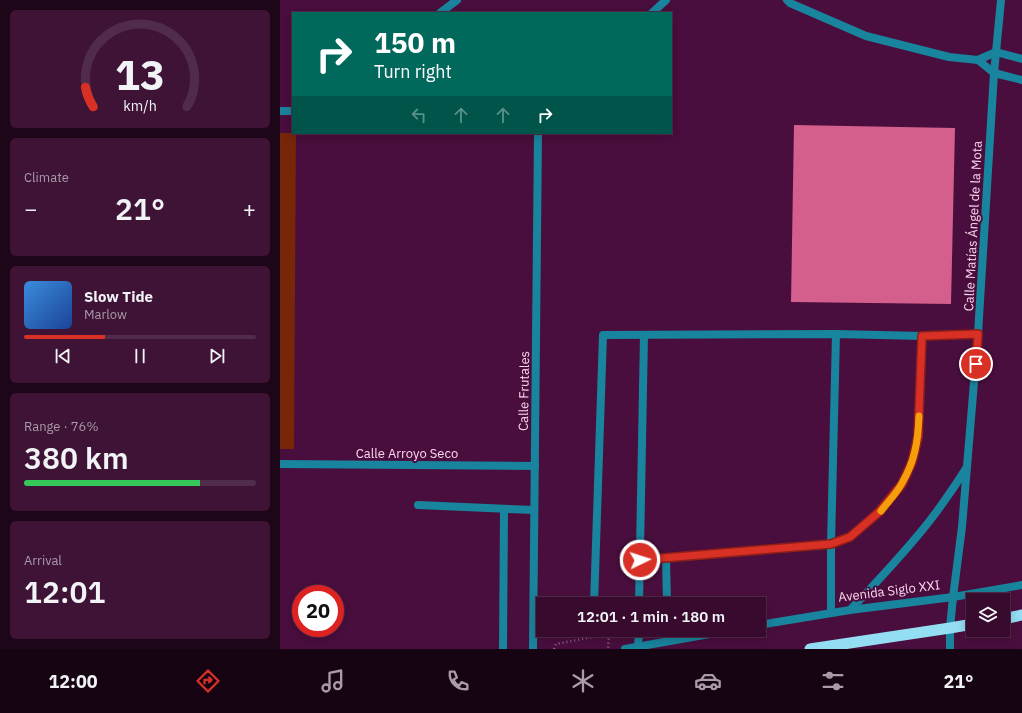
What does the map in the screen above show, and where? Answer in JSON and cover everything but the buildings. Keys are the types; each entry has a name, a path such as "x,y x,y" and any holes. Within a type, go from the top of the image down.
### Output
{"highway":[{"path":"1010,618 1022,615"},
{"path":"810,649 966,625"}],"street":[{"path":"441,12 457,0"},
{"path":"653,12 666,0"},
{"path":"787,0 790,3 866,36 949,57 978,60 996,52 1022,59"},
{"name":"Calle Matías Ángel de la Mota","path":"950,649 950,628 962,527 978,334 994,73 1001,0"},
{"path":"978,60 994,73 1022,80"},
{"path":"280,111 292,111"},
{"name":"Calle Frutales","path":"533,649 538,134"},
{"path":"594,597 603,335 836,334 922,336 978,334"},
{"path":"831,613 831,544 836,334"},
{"path":"639,597 644,335"},
{"path":"640,560 831,544 850,537 879,512 902,484 912,462 918,437 922,336"},
{"name":"Calle Arroyo Seco","path":"280,464 535,466"},
{"path":"850,610 893,564 928,523 967,467"},
{"path":"418,505 534,510"},
{"path":"503,649 504,509"},
{"path":"666,558 668,597"},
{"name":"Avenida Siglo XXI","path":"766,624 850,610 953,597 1022,585"},
{"path":"638,647 639,637"},
{"path":"625,649 691,637"}],"path":[{"path":"554,649 556,644 609,634 608,649"}],"shaded area":[{"path":"280,133 292,133 296,134 294,449 280,449"}],"slow traffic":[{"path":"881,511 902,484 912,462 918,437 919,416"}],"route":[{"path":"640,560 831,544 850,537 879,512 902,484 912,462 918,437 922,336 978,334 976,364"}]}
